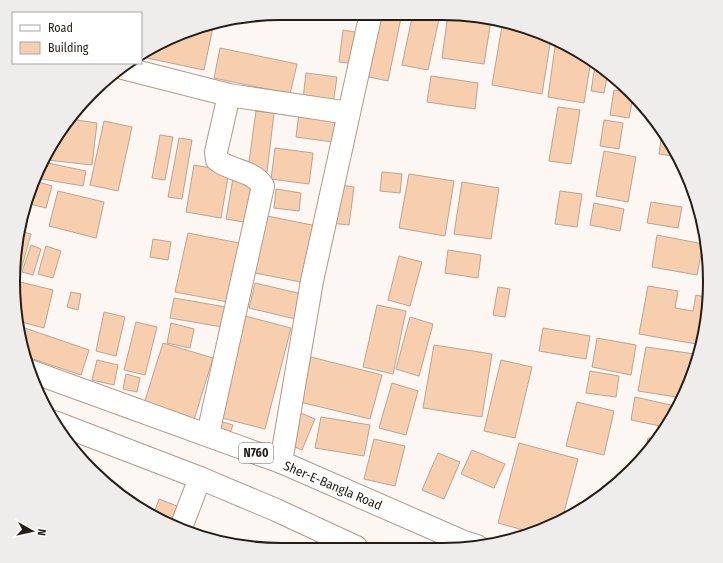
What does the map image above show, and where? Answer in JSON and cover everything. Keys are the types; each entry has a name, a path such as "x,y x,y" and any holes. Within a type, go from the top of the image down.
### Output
{"main road":[{"path":"281,462 312,282 369,20"},
{"path":"128,69 229,95 349,113"},
{"path":"208,434 263,186 257,177 222,164 217,160 216,152 229,95"},
{"name":"Sher-E-Bangla Road","path":"37,373 208,434 281,462 463,542"},
{"path":"63,425 200,478 276,510 347,543"},
{"path":"182,524 200,478"}],"building":[{"path":"372,20 401,20 388,81 360,75"},
{"path":"412,20 439,20 428,70 402,65"},
{"path":"447,20 490,25 484,64 442,58"},
{"path":"502,27 526,34 550,44 542,94 492,85"},
{"path":"212,29 204,70 147,58 181,40"},
{"path":"343,30 361,33 357,64 339,62"},
{"path":"555,46 590,66 584,103 548,97"},
{"path":"220,48 297,64 290,94 214,78"},
{"path":"594,69 607,79 604,93 591,91"},
{"path":"306,73 337,77 333,104 303,99"},
{"path":"431,76 478,83 475,109 427,102"},
{"path":"614,90 620,91 632,103 629,118 610,115"},
{"path":"558,107 580,110 571,164 549,161"},
{"path":"256,111 274,113 267,172 248,169"},
{"path":"299,112 336,117 333,142 296,137"},
{"path":"76,120 97,123 92,165 50,160 64,136"},
{"path":"604,120 623,123 619,149 600,146"},
{"path":"104,121 132,127 118,191 90,185"},
{"path":"160,135 173,137 165,180 152,178"},
{"path":"179,138 192,140 182,199 168,197"},
{"path":"661,139 671,156 659,154"},
{"path":"275,148 313,153 309,184 271,179"},
{"path":"604,151 636,157 628,202 596,196"},
{"path":"49,163 86,171 83,186 41,179"},
{"path":"194,165 229,171 221,218 186,212"},
{"path":"382,172 402,174 400,193 380,191"},
{"path":"409,174 454,181 445,236 399,228"},
{"path":"233,178 252,181 244,222 226,219"},
{"path":"40,182 52,186 46,208 32,204"},
{"path":"462,182 499,188 491,239 454,234"},
{"path":"334,184 354,187 349,225 329,223"},
{"path":"276,189 301,193 299,211 274,208"},
{"path":"58,191 104,202 96,238 49,226"},
{"path":"560,191 582,194 577,227 555,224"},
{"path":"651,202 682,207 678,228 647,223"},
{"path":"594,203 624,209 620,231 590,225"},
{"path":"267,216 322,227 311,284 255,273"},
{"path":"25,232 31,234 21,270 22,247"},
{"path":"188,233 239,243 228,302 175,292"},
{"path":"657,235 700,243 701,253 697,275 652,267"},
{"path":"153,239 171,242 168,260 150,257"},
{"path":"31,245 41,249 33,275 22,272"},
{"path":"46,246 61,251 53,278 38,274"},
{"path":"448,250 481,255 478,278 445,273"},
{"path":"399,256 422,262 410,306 388,300"},
{"path":"20,282 53,290 44,328 23,322"},
{"path":"255,283 306,295 300,320 249,308"},
{"path":"648,286 678,291 675,308 693,311 696,295 702,296 701,316 695,344 639,334"},
{"path":"498,287 510,289 505,317 493,315"},
{"path":"71,292 81,294 78,310 67,307"},
{"path":"174,298 226,307 222,327 170,318"},
{"path":"377,305 406,311 393,374 363,367"},
{"path":"104,312 125,317 116,356 96,351"},
{"path":"241,315 291,328 265,429 214,416"},
{"path":"410,317 433,324 419,376 396,369"},
{"path":"136,322 157,327 145,375 124,370"},
{"path":"171,323 194,329 190,348 167,343"},
{"path":"24,328 89,350 81,375 32,359"},
{"path":"543,328 590,336 586,359 539,351"},
{"path":"597,338 636,345 631,375 592,367"},
{"path":"163,343 213,358 193,423 143,407"},
{"path":"434,345 492,354 482,417 423,408"},
{"path":"646,347 693,354 676,397 638,391"},
{"path":"311,357 382,375 370,419 300,402"},
{"path":"97,360 118,365 114,385 92,380"},
{"path":"501,360 532,367 515,438 484,431"},
{"path":"590,371 619,376 616,397 586,393"},
{"path":"126,374 140,378 137,392 123,389"},
{"path":"392,383 418,391 406,435 379,428"},
{"path":"635,397 672,405 660,426 631,420"},
{"path":"577,402 614,411 604,455 566,446"},
{"path":"289,408 315,419 302,450 276,439"},
{"path":"321,417 370,425 364,456 315,448"},
{"path":"216,420 233,425 230,433 214,428"},
{"path":"374,439 405,446 395,486 364,479"},
{"path":"519,443 578,459 564,512 523,530 498,523"},
{"path":"472,450 505,464 494,488 461,474"},
{"path":"438,453 460,462 444,499 422,490"},
{"path":"159,499 177,506 172,519 155,510"}]}
